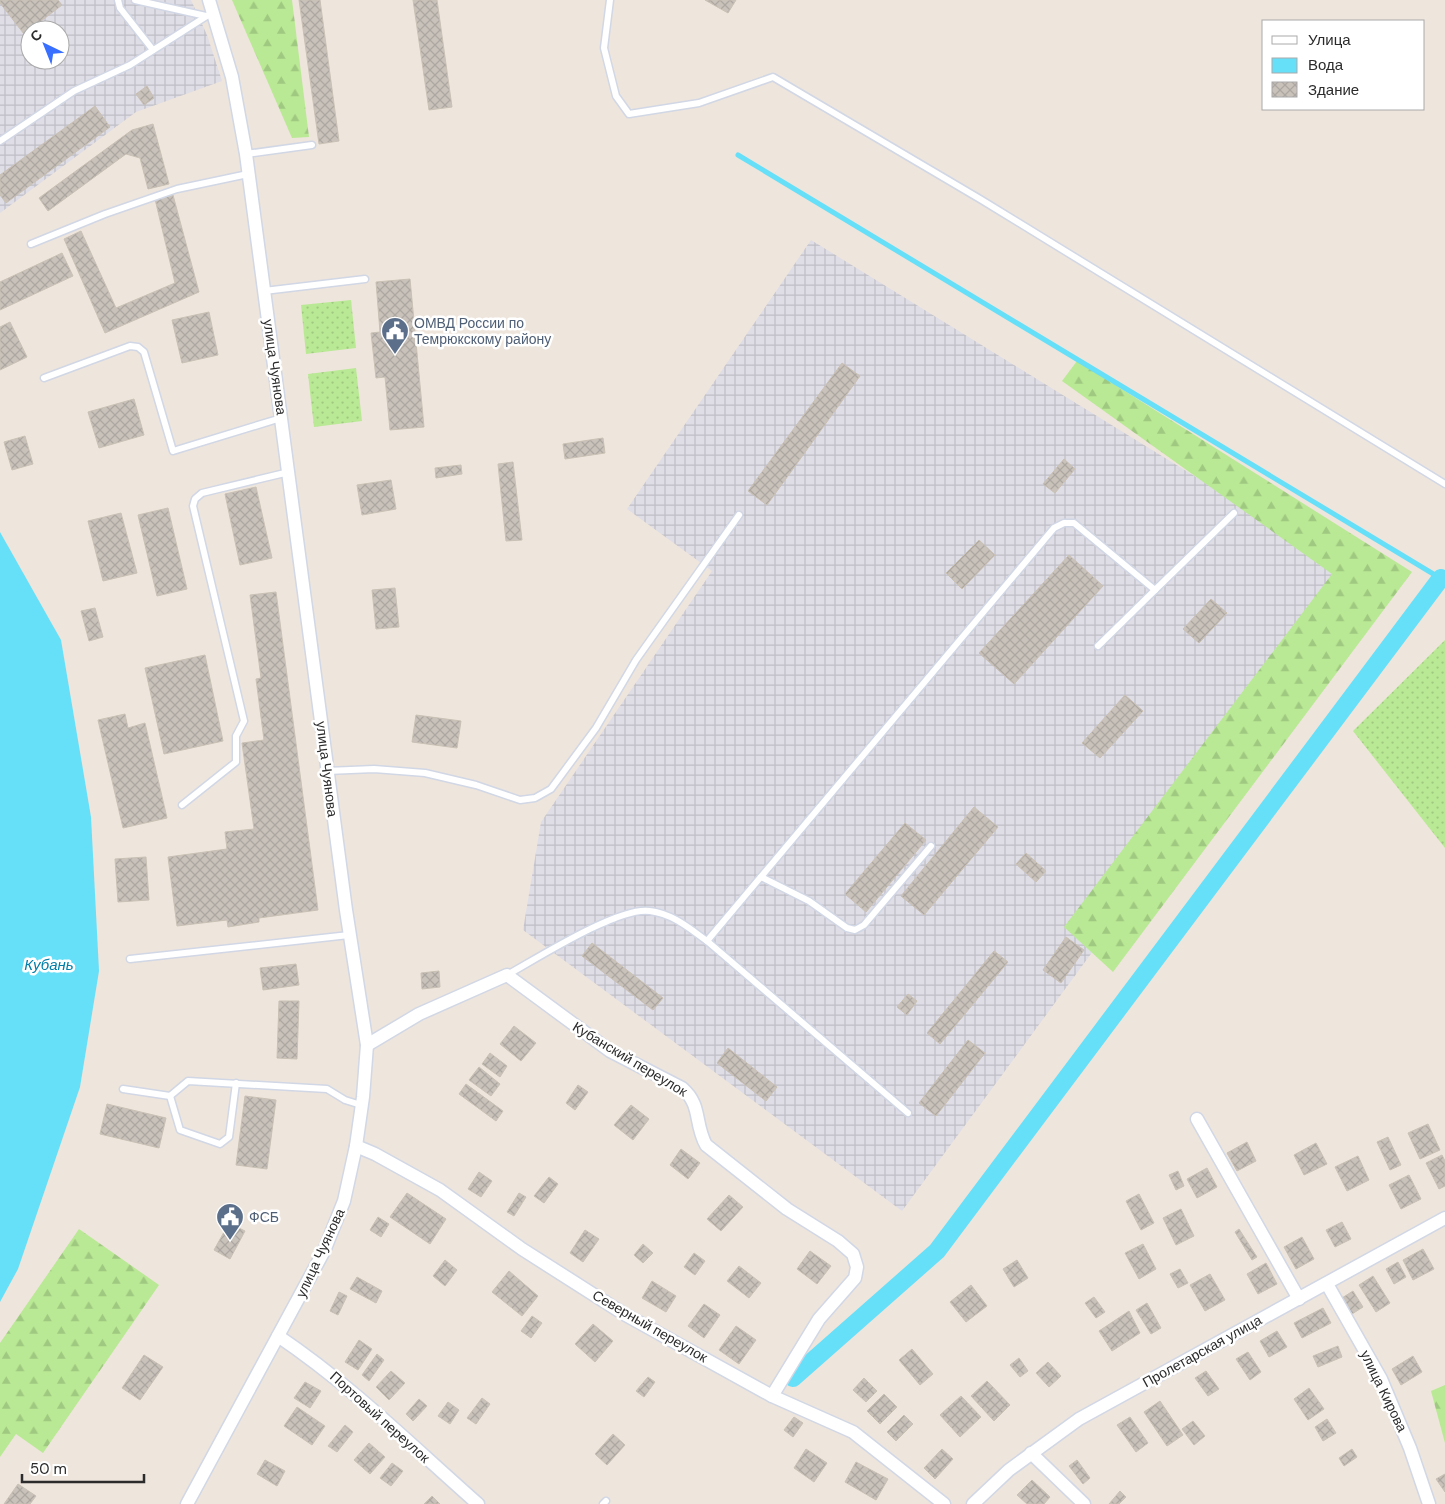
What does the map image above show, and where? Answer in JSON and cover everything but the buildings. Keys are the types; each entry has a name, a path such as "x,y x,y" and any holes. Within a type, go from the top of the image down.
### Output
{"street":[{"name":"улица Чуянова","path":"187,1504 324,1251 341,1209 356,1146 362,1105 367,1045 349,935 246,154 232,77 209,9"},
{"path":"367,1045 419,1014 507,975"},
{"name":"Кубанский переулок","path":"507,975 610,1050 682,1088 691,1096 696,1107 700,1133 706,1144 787,1209 838,1241 853,1254 857,1267 855,1278 819,1319 772,1396"},
{"path":"1196,1119 1299,1298"},
{"name":"Северный переулок","path":"356,1146 375,1154 440,1190 522,1249 624,1314 772,1396 852,1432 944,1504"},
{"name":"Пролетарская улица","path":"974,1504 1009,1470 1079,1419 1445,1218"},
{"name":"улица Кирова","path":"1327,1284 1381,1379 1410,1448 1429,1504"},
{"name":"Портовый переулок","path":"278,1336 325,1368 355,1393 478,1504"},
{"path":"1031,1453 1084,1504"}],"lane":[{"path":"118,0 120,8 153,50"},
{"path":"135,0 209,9"},
{"path":"610,0 604,48 616,96 629,114 700,103 773,77 1005,215 1445,484"},
{"path":"0,141 74,90 130,64 153,50 209,9"},
{"path":"246,154 312,145"},
{"path":"31,244 105,214 177,189 248,174"},
{"path":"264,291 365,279"},
{"path":"44,378 130,346 138,347 144,352 173,451 281,418"},
{"path":"182,805 236,762 236,736 244,721 193,506 195,499 202,493 289,472"},
{"path":"1098,646 1234,513"},
{"path":"327,771 374,769 425,772 476,785 520,800 536,798 550,789 596,728 636,660 739,515"},
{"path":"707,941 1054,528 1064,523 1074,523 1155,590"},
{"path":"761,877 809,901 847,928 856,930 864,925 931,846"},
{"path":"507,975 618,916 648,910 673,917 707,941 908,1113"},
{"path":"130,959 349,935"},
{"path":"170,1096 188,1080 330,1089 345,1100 362,1105"},
{"path":"170,1096 180,1130 220,1144 229,1137 236,1083"},
{"path":"123,1089 170,1096"}],"shaded area":[{"path":"0,0 191,0 207,35 222,81 136,112 0,213"},
{"path":"811,240 1365,581 902,1211 523,930 541,822 712,571 627,509"}],"green space":[{"path":"232,0 292,0 309,137 292,138"},
{"path":"351,300 356,348 306,354 301,305"},
{"path":"1077,361 1412,572 1113,972 1064,927 1332,574 1062,381"},
{"path":"356,368 362,421 314,427 308,374"},
{"path":"1445,640 1445,848 1353,731"},
{"path":"79,1229 159,1285 43,1453 16,1434 0,1457 0,1343"},
{"path":"1445,1385 1445,1443 1431,1391"}],"water":[{"name":"Кубань","path":"0,532 61,640 91,817 99,971 80,1087 18,1269 0,1302"}],"waterway":[{"path":"738,155 1445,581"},
{"path":"793,1378 937,1251 1441,578"}],"place":[{"name":"ОМВД России по Темрюкскому району","path":"395,355"},
{"name":"ФСБ","path":"230,1241"}]}
